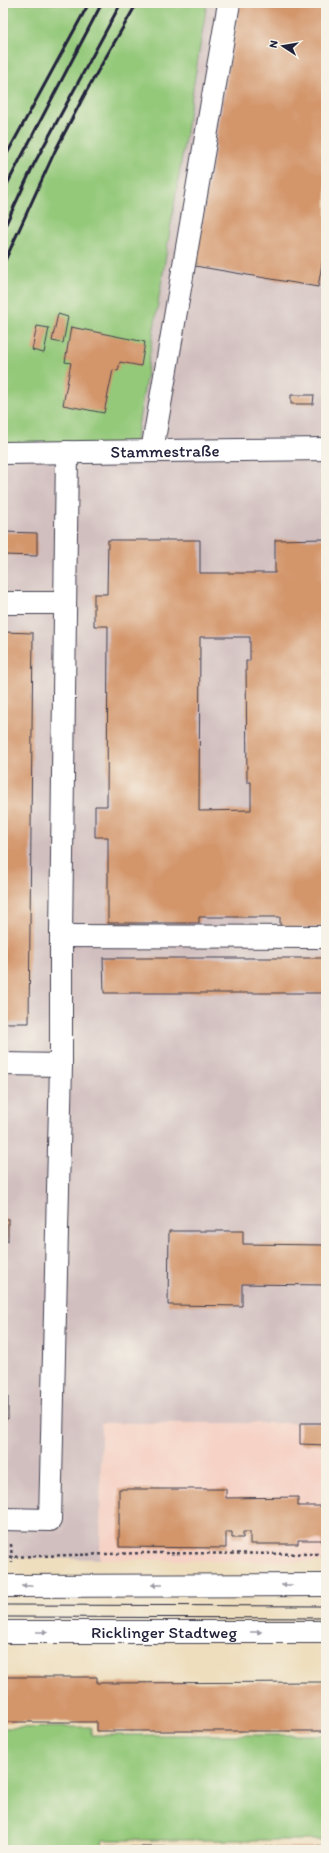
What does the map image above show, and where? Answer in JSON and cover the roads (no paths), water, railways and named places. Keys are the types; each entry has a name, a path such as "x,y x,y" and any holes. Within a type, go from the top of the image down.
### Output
{"street":[{"path":"152,451 229,3"},
{"name":"Stammestraße","path":"3,453 326,449"},
{"path":"7,1520 50,1520 61,1065 60,936 67,452"},
{"path":"3,603 65,603"},
{"path":"60,936 326,937"},
{"path":"3,1064 61,1065"},
{"path":"7,1586 326,1585"},
{"name":"Ricklinger Stadtweg","path":"3,1632 326,1632"}],"tram line":[{"path":"3,1605 326,1606"},
{"path":"3,1617 326,1618"}],"railway":[{"path":"3,161 89,3"},
{"path":"3,192 102,3"},
{"path":"3,230 34,164 121,3"},
{"path":"3,265 55,151 87,90 137,3"}]}
